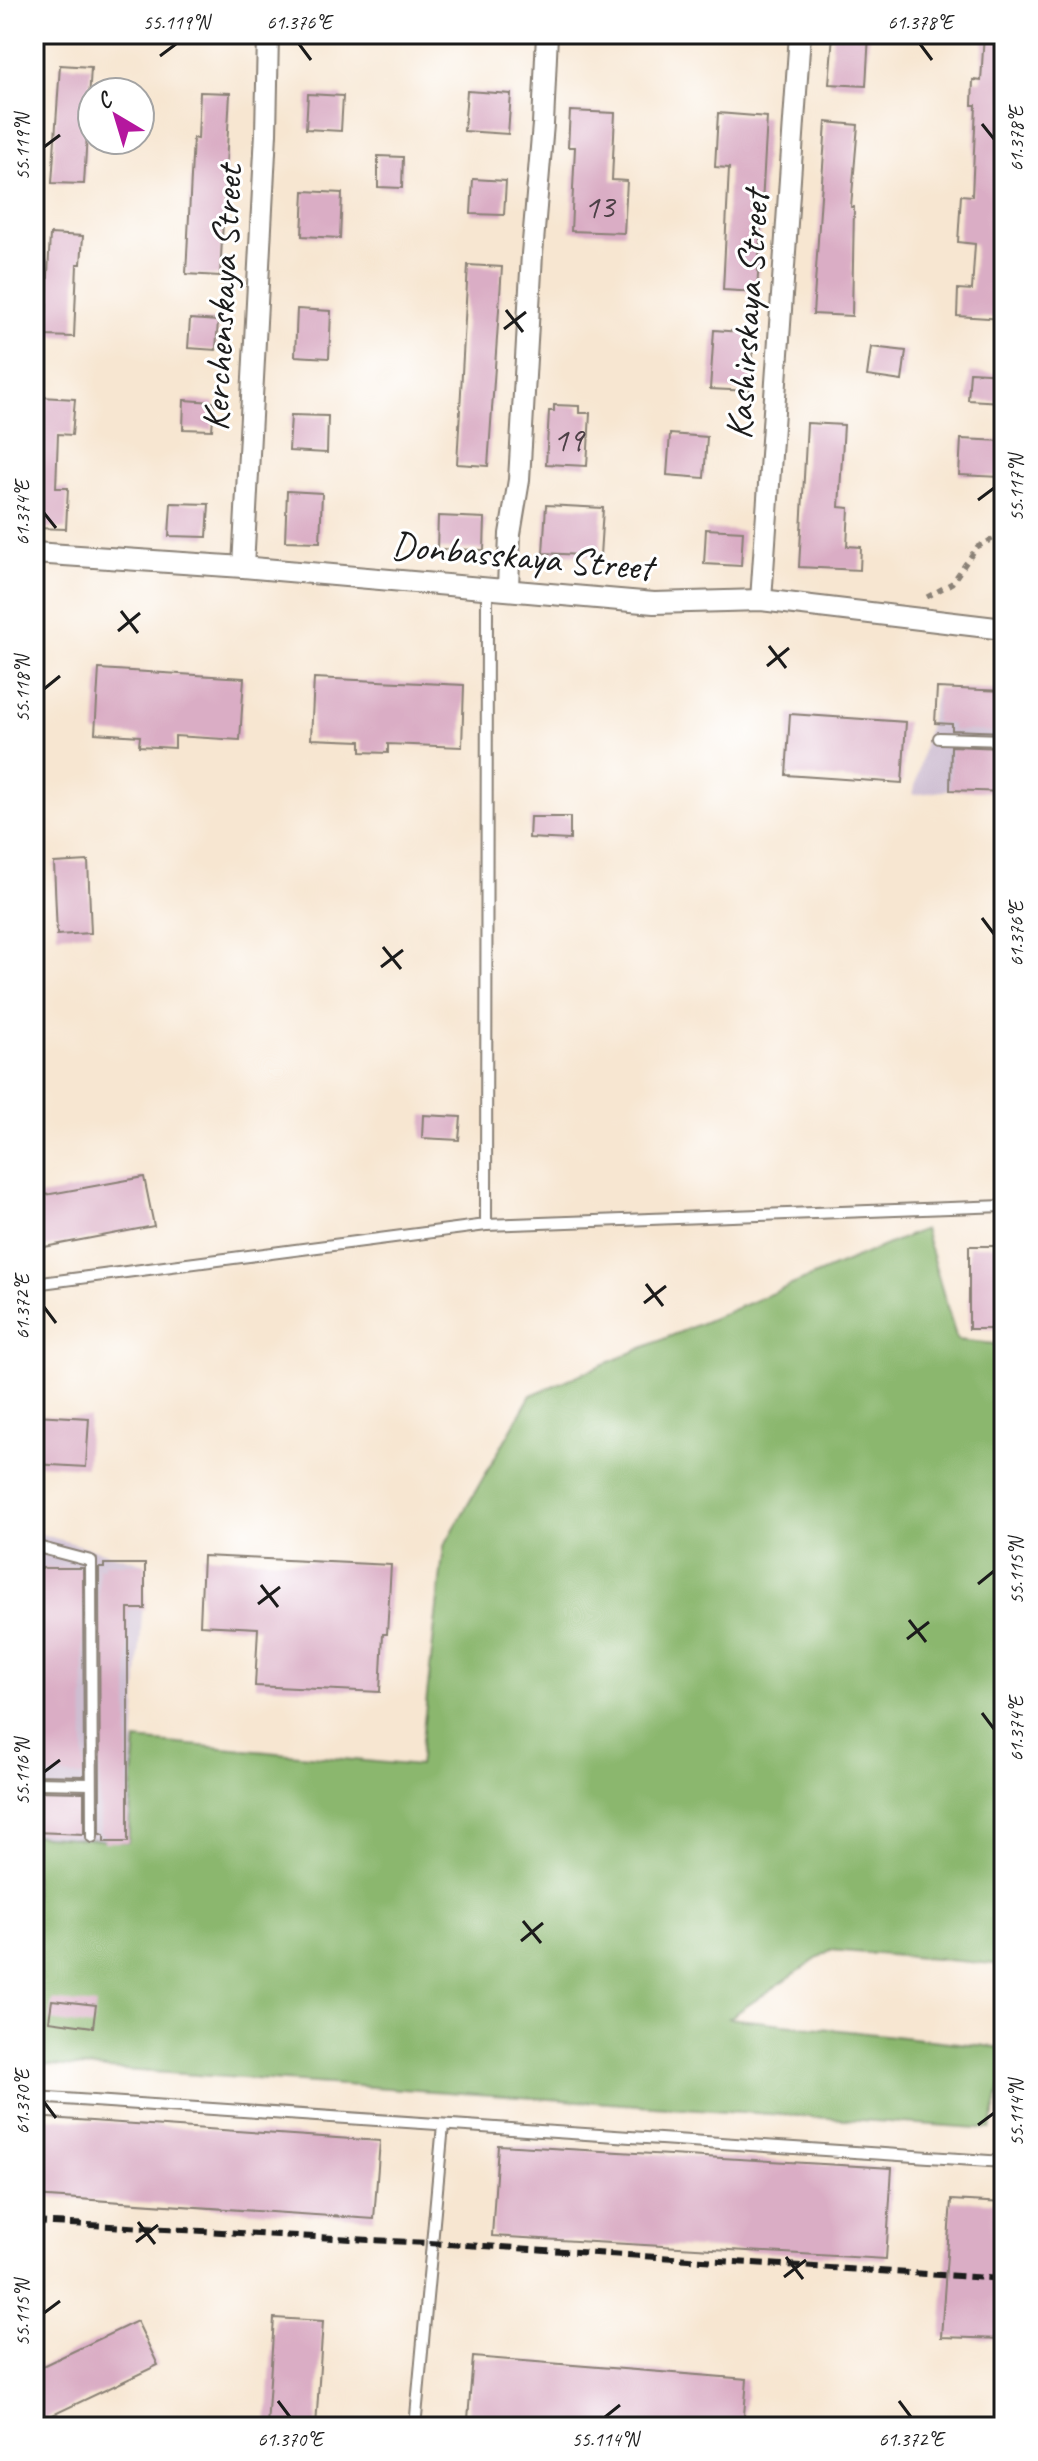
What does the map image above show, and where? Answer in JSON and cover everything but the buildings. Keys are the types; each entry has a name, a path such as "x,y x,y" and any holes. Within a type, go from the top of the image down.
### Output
{"street":[{"name":"Kerchenskaya Street","path":"243,567 266,133 268,34"},
{"path":"508,588 510,534 519,480 547,34"},
{"name":"Kashirskaya Street","path":"761,600 800,34"},
{"name":"Donbasskaya Street","path":"34,553 508,588 654,603 761,600 1004,629"}],"lane":[{"path":"486,1225 487,588"},
{"path":"939,738 1004,740"},
{"path":"34,1284 486,1225 1004,1206"},
{"path":"34,1546 91,1561 92,1837"},
{"path":"34,1783 91,1784"},
{"path":"34,2097 1004,2162"},
{"path":"415,2427 443,2125"}],"path":[{"path":"894,615 952,583 977,547 1004,533"}],"shaded area":[{"path":"937,688 1004,691 1004,792 950,790 913,795"},
{"path":"34,1532 145,1564 128,1842 34,1835"}],"green space":[{"path":"924,1229 957,1340 1004,1345 1004,1965 830,1950 729,2018 1004,2048 1004,2068 991,2129 34,2064 34,1835 128,1842 136,1740 419,1766 444,1546 531,1395"}],"railway":[{"path":"34,2222 484,2246 1004,2279"}]}
